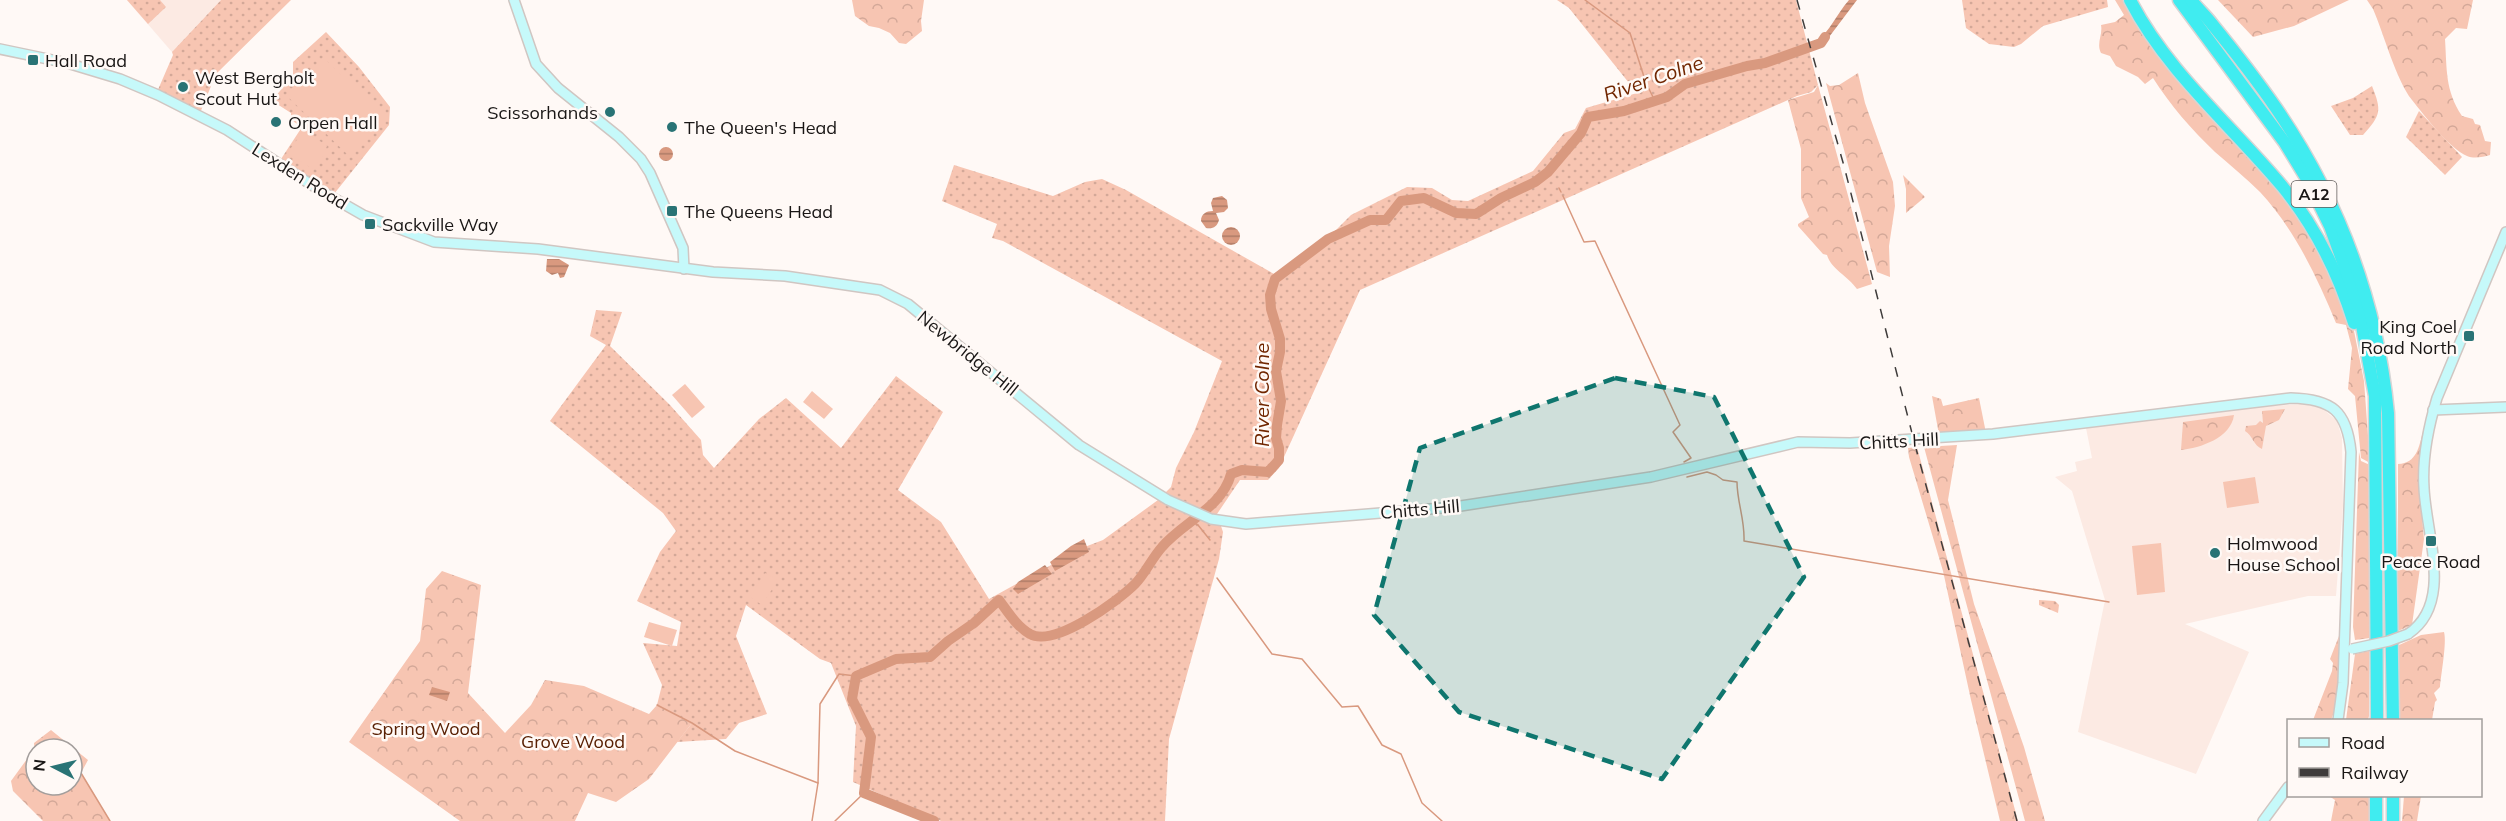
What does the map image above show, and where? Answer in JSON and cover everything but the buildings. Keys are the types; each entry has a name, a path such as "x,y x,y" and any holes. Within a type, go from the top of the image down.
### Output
{"highway":[{"name":"A12","path":"2130,0 2152,38 2174,68 2284,189 2313,231 2333,269 2357,331 2375,420"},
{"name":"A12","path":"2179,0 2285,143 2307,179 2330,226 2358,304 2371,367 2375,420 2377,719"},
{"name":"A12","path":"2192,0 2275,107 2318,176 2350,247 2369,304 2380,354 2388,413 2393,719"},
{"name":"A12","path":"2198,0 2211,22"},
{"path":"2376,797 2376,821"},
{"path":"2393,797 2393,821"}],"street":[{"path":"514,0 536,64 558,88 619,137 641,159 650,173 683,248 684,268"},
{"name":"Lexden Road","path":"0,49 77,66 120,79 158,95 227,130 363,215 434,242 538,249 684,268"},
{"path":"2348,649 2389,641 2408,634 2427,615 2435,591 2424,488 2426,444 2433,410 2506,232"},
{"name":"Newbridge Hill","path":"684,268 785,276 880,290 892,295 908,304 1079,445 1168,500 1221,522"},
{"name":"Chitts Hill","path":"1221,522 1246,524 1454,507 1651,477 1798,442 1850,443 1993,435 2291,398 2308,398 2325,403 2337,412 2344,421 2349,437 2351,471 2345,586 2348,649 2338,719"},
{"path":"2433,410 2506,407"},
{"path":"2263,821 2287,790"}],"highlighted area":[{"path":"1615,378 1714,397 1804,577 1662,779 1459,712 1374,615 1420,448"}],"shaded area":[{"path":"127,0 221,0 172,52"},
{"path":"1849,0 1857,0 1823,45 1816,49 1815,43"},
{"path":"666,147 671,149 673,154 671,159 666,161 661,159 659,154 661,149"},
{"path":"1222,196 1227,200 1228,208 1224,212 1216,213 1219,220 1216,226 1206,228 1201,221 1202,216 1206,212 1213,211 1211,203 1213,198"},
{"path":"1231,227 1237,230 1240,236 1237,242 1231,245 1225,242 1222,236 1225,230"},
{"path":"547,259 559,259 569,265 564,277 560,278 558,273 552,275 546,271"},
{"name":"Holmwood House School","path":"2303,404 2322,408 2337,421 2342,438 2343,506 2336,596 2308,596 2185,624 2249,652 2196,774 2078,732 2105,600 2072,491 2055,477 2077,471 2075,462 2092,458 2086,428"},
{"path":"1084,539 1089,552 1055,571 1050,562"},
{"path":"1045,565 1052,574 1018,594 1013,589 1018,582"},
{"path":"432,687 450,692 447,701 429,695"}],"green space":[{"path":"127,0 160,0 166,7 148,24"},
{"path":"221,0 291,0 216,74 200,113 157,92 173,55 172,52"},
{"path":"852,0 924,0 922,31 906,44 899,43 890,33 869,26 855,16"},
{"path":"1557,0 1796,0 1818,85 1811,92 1797,96 1360,290 1279,468 1268,480 1240,480 1217,514 1223,532 1219,559 1169,739 1165,821 941,821 853,782 856,726 831,663 820,659 746,605 736,636 767,714 739,723 726,739 677,742 692,723 657,705 662,685 643,643 677,646 681,622 637,601 660,552 676,531 663,513 550,421 606,345 590,336 596,310 622,312 610,346 670,405 701,440 703,455 714,468 759,419 786,398 841,448 896,376 943,412 898,490 941,522 989,599 1082,548 1103,540 1158,500 1171,487 1176,468 1194,432 1222,361 1003,241 992,238 997,224 942,201 954,165 1053,196 1085,182 1102,179 1126,190 1274,274 1334,232 1351,215 1407,187 1432,188 1452,200 1468,201 1533,171 1564,133 1575,129 1586,108 1637,93 1569,8"},
{"path":"1962,0 2107,0 2108,7 2043,26 2014,47 1989,44 1966,28"},
{"path":"2115,0 2129,0 2315,237 2354,331 2364,381 2370,463 2361,458 2355,396 2348,389 2352,348 2346,325 2336,323 2304,255 2284,222 2260,192 2198,135 2153,78 2145,84 2138,77 2116,66 2110,56 2101,53 2099,46 2101,25 2115,22 2124,15"},
{"path":"2218,0 2349,0 2294,26 2253,37"},
{"path":"2367,0 2473,0 2467,29 2456,28 2445,39 2447,70 2456,106 2462,116 2473,119 2475,124 2480,125 2485,141 2491,142 2490,155 2473,157 2460,152 2437,131 2412,100 2401,81 2373,9"},
{"path":"326,32 359,67 390,107 389,125 334,194 281,159 302,127 291,120 291,113 277,104 275,97 293,75 293,62"},
{"path":"326,60 385,116 348,155 289,98"},
{"path":"1858,73 1865,103 1893,182 1895,206 1889,246 1890,277 1877,272 1826,83 1830,86 1839,85"},
{"path":"1818,85 1872,284 1857,289 1798,226 1809,217 1801,198 1801,149 1788,100 1814,92"},
{"path":"2372,86 2378,107 2376,117 2363,135 2350,135 2331,106 2353,98"},
{"path":"2419,111 2462,157 2445,175 2406,137"},
{"path":"304,130 327,146 322,157 312,169 288,152"},
{"path":"1903,175 1925,197 1906,213 1906,189"},
{"path":"685,384 705,407 692,418 672,395"},
{"path":"812,391 833,409 824,419 803,402"},
{"path":"1932,396 1941,399 1943,406 1979,398 1986,433 1939,435"},
{"path":"2285,409 2279,420 2266,426 2262,449 2245,431 2246,426 2256,425 2260,421 2263,423 2262,411"},
{"path":"2234,415 2232,423 2221,436 2197,447 2181,450 2183,422"},
{"path":"2423,431 2419,484 2424,539 2412,625 2398,631 2398,464 2409,461 2413,457"},
{"path":"1957,445 1948,500 1974,604 2024,747 2045,821 2025,821 1924,447"},
{"path":"1917,447 2018,821 2000,821 1943,571 1909,457 1908,448"},
{"path":"2359,452 2361,461 2370,465 2370,638 2355,640 2353,627"},
{"path":"2255,477 2259,503 2227,508 2223,482"},
{"path":"2161,543 2165,592 2137,595 2132,546"},
{"path":"442,571 481,585 468,693 505,733 531,705 545,680 584,686 649,714 657,705 692,723 649,779 616,802 588,793 575,821 460,821 349,742 420,641 426,589"},
{"path":"765,573 778,580 762,605 750,597"},
{"path":"2039,600 2055,601 2059,605 2058,613 2039,605"},
{"path":"649,622 677,630 672,646 644,637"},
{"path":"2444,632 2440,687 2434,693 2437,700 2432,719 2400,719 2397,646 2421,635"},
{"path":"2339,636 2336,707 2331,719 2313,719 2332,671 2333,663 2330,659"},
{"path":"2369,651 2368,719 2346,719 2355,654"},
{"name":"Spring Wood","path":"438,706 444,725 424,732 418,713"},
{"path":"51,730 60,737 42,737"},
{"path":"24,763 24,797 84,797 84,778 110,821 43,821 13,791 11,781"},
{"path":"2330,797 2371,797 2369,805 2371,821 2331,821 2335,800"},
{"path":"2404,797 2421,797 2417,821 2402,821"}],"waterway":[{"path":"1585,0 1630,33 1646,83 1655,101"},
{"name":"River Colne","path":"934,821 864,793 871,737 852,699 856,676 896,659 930,657 974,623 999,600 1017,623 1030,634 1041,637 1069,629 1101,611 1135,584 1162,547 1219,496 1231,474 1242,470 1268,472 1279,460 1276,438 1281,401 1276,371 1280,339 1271,309 1270,295 1275,279 1328,239 1370,220 1386,220 1401,201 1424,198 1456,213 1476,214 1501,198 1535,182 1548,172 1581,133 1588,117 1624,111 1667,97 1685,84 1765,63 1821,43 1825,37"},
{"path":"1559,188 1561,192"},
{"path":"1563,196 1584,242 1595,241 1680,425 1673,432 1691,458 1684,462"},
{"path":"1687,477 1707,472 1723,480 1737,482 1744,541 2109,602"},
{"path":"1192,522 1198,525 1210,540"},
{"path":"1217,578 1272,654 1302,659 1342,707 1358,706 1382,745 1401,754 1422,803 1442,821"},
{"path":"812,821 818,783 820,704 839,674 856,676"},
{"path":"657,705 692,723 735,751 818,783"},
{"path":"84,778 110,821"},
{"path":"835,821 864,793"}],"railway":[{"path":"1797,0 1844,166 1914,441 2017,821"}],"place":[{"name":"Hall Road","path":"33,60"},
{"name":"West Bergholt Scout Hut","path":"183,87"},
{"name":"Scissorhands","path":"610,112"},
{"name":"Orpen Hall","path":"276,122"},
{"name":"The Queen's Head","path":"672,127"},
{"name":"The Queens Head","path":"672,211"},
{"name":"Sackville Way","path":"370,224"},
{"name":"King Coel Road North","path":"2469,336"},
{"name":"Peace Road","path":"2431,541"},
{"name":"Holmwood House School","path":"2215,553"}],"park label":[{"name":"Grove Wood","path":"573,741"}]}
